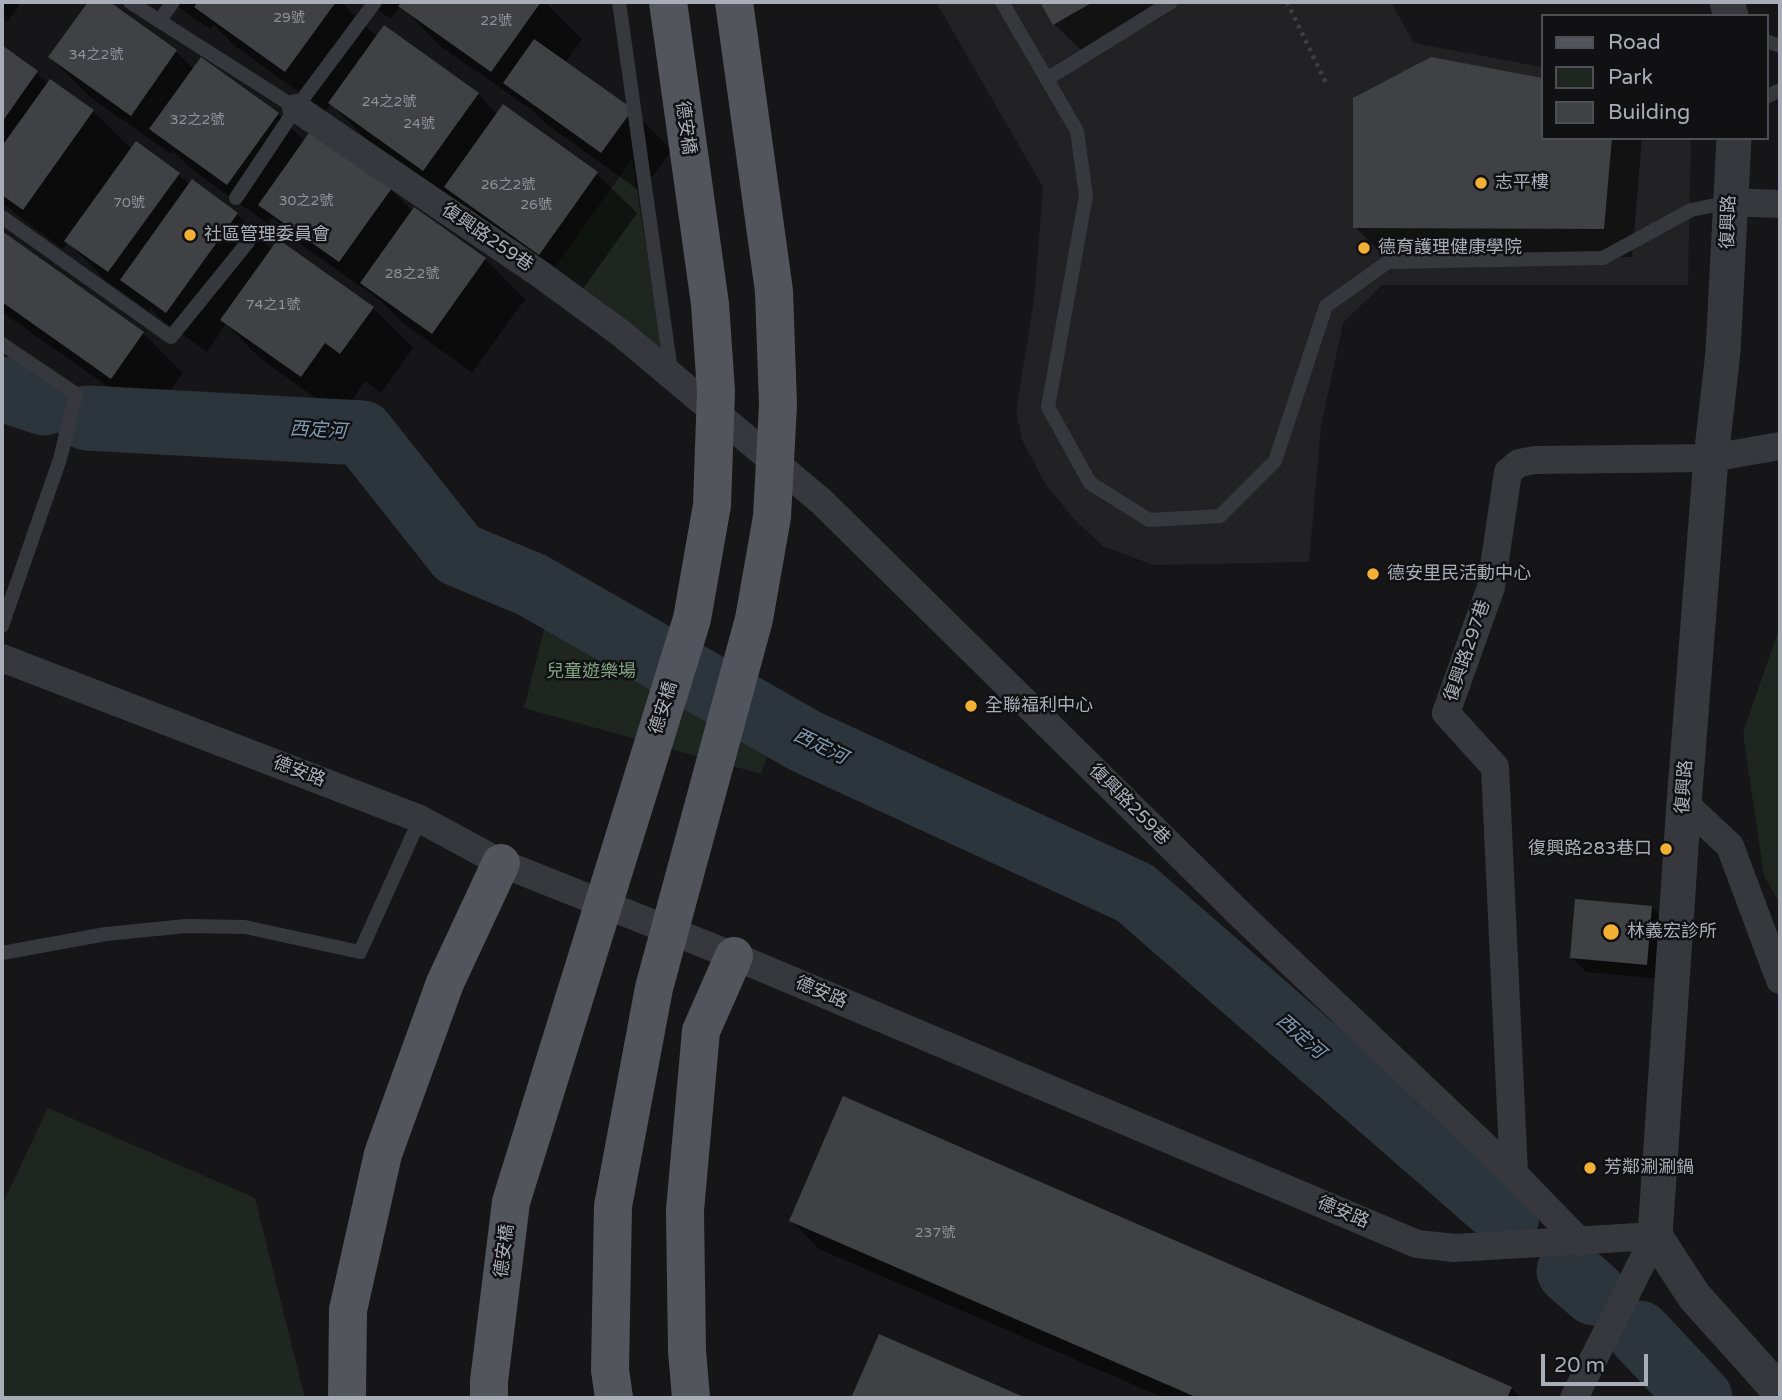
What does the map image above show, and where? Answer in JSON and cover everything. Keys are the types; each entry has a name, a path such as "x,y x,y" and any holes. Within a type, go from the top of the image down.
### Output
{"main road":[{"name":"德安橋","path":"489,1398 511,1202 692,620 712,505 716,391 710,304 668,2"},
{"path":"614,1398 610,1370 612,1206 654,988 754,619 772,517 778,405 774,291 734,2"},
{"path":"347,1398 348,1310 383,1154 445,983 501,863"},
{"path":"691,1398 687,1351 685,1210 701,1031 734,956"}],"street":[{"name":"復興路259巷","path":"296,108 541,274 622,334 822,502 1247,921 1514,1174 1580,1242"},
{"name":"復興路","path":"1655,1236 1684,803 1711,458 1723,352 1734,140"},
{"path":"1730,202 1780,204"},
{"name":"復興路297巷","path":"1514,1174 1496,767 1446,713 1491,587 1508,472 1519,463 1535,460 1711,458 1780,446"},
{"name":"德安路","path":"2,658 420,819 501,863 734,956 1417,1244 1455,1248 1655,1236"},
{"path":"1684,803 1730,846 1780,980"},
{"path":"1655,1236 1693,1296 1780,1392"},
{"path":"1574,1398 1655,1236"}],"lane":[{"name":"復興路259巷","path":"130,2 296,108"},
{"path":"159,22 173,2"},
{"path":"236,198 296,108 375,2"},
{"path":"619,2 671,376"},
{"path":"1002,2 1077,131 1086,196 1048,407 1090,483 1149,520 1220,516 1275,461 1326,306 1388,262 1603,258 1691,211 1730,202"},
{"path":"1047,79 1171,2"},
{"path":"2,217 171,337 248,242"},
{"path":"2,344 76,394 60,459 2,626"},
{"path":"2,953 106,934 186,926 245,927 360,952 420,819"}],"path":[{"path":"1287,2 1327,85"}],"shaded area":[{"name":"德育護理健康學院","path":"936,2 1391,2 1414,43 1540,67 1540,140 1691,140 1688,285 1382,285 1343,323 1321,426 1309,562 1153,565 1103,546 1074,519 1046,485 1022,440 1016,410 1034,300 1043,187"}],"green space":[{"path":"632,159 665,366 550,274"},
{"name":"兒童遊樂場","path":"553,595 786,704 761,774 524,708"},
{"path":"1780,626 1780,903 1764,876 1743,733"},
{"path":"48,1108 255,1198 305,1398 2,1398 2,1205"}],"building":[{"path":"88,2 110,2 177,50 131,116 48,57"},
{"path":"198,2 336,2 285,72 194,7"},
{"path":"402,2 541,2 491,72 398,6"},
{"path":"1040,2 1093,2 1053,25"},
{"path":"384,25 479,93 423,171 328,103"},
{"path":"534,39 633,109 601,153 503,83"},
{"path":"2,45 38,71 2,122"},
{"path":"201,57 279,113 227,185 149,129"},
{"name":"志平樓","path":"1431,57 1540,78 1540,140 1612,140 1604,229 1353,228 1353,98"},
{"path":"50,79 94,110 23,210 2,195 2,146"},
{"path":"503,104 598,172 539,255 444,187"},
{"path":"311,130 392,188 339,262 258,205"},
{"path":"136,141 180,173 108,272 64,241"},
{"path":"192,179 238,213 166,313 120,280"},
{"path":"414,207 486,258 432,334 360,283"},
{"path":"2,231 144,332 111,379 2,302"},
{"path":"278,239 374,307 340,354 325,343 301,377 220,320"},
{"name":"林義宏診所","path":"1575,899 1652,906 1647,965 1570,958"},
{"path":"843,1096 1512,1387 1507,1398 1198,1398 789,1221"},
{"path":"879,1334 1026,1398 851,1398"}],"waterway":[{"name":"西定河","path":"2,389 44,403"},
{"name":"西定河","path":"87,418 362,433 458,554 532,585 805,741 1135,893 1507,1217"},
{"name":"西定河","path":"1569,1271 1594,1293"},
{"name":"西定河","path":"1639,1333 1700,1398"}],"place":[{"name":"志平樓","path":"1481,183"},
{"name":"社區管理委員會","path":"190,235"},
{"name":"德育護理健康學院","path":"1364,248"},
{"name":"德安里民活動中心","path":"1373,574"},
{"name":"全聯福利中心","path":"971,706"},
{"name":"復興路283巷口","path":"1666,849"},
{"name":"林義宏診所","path":"1611,932"},
{"name":"芳鄰涮涮鍋","path":"1590,1168"}]}
